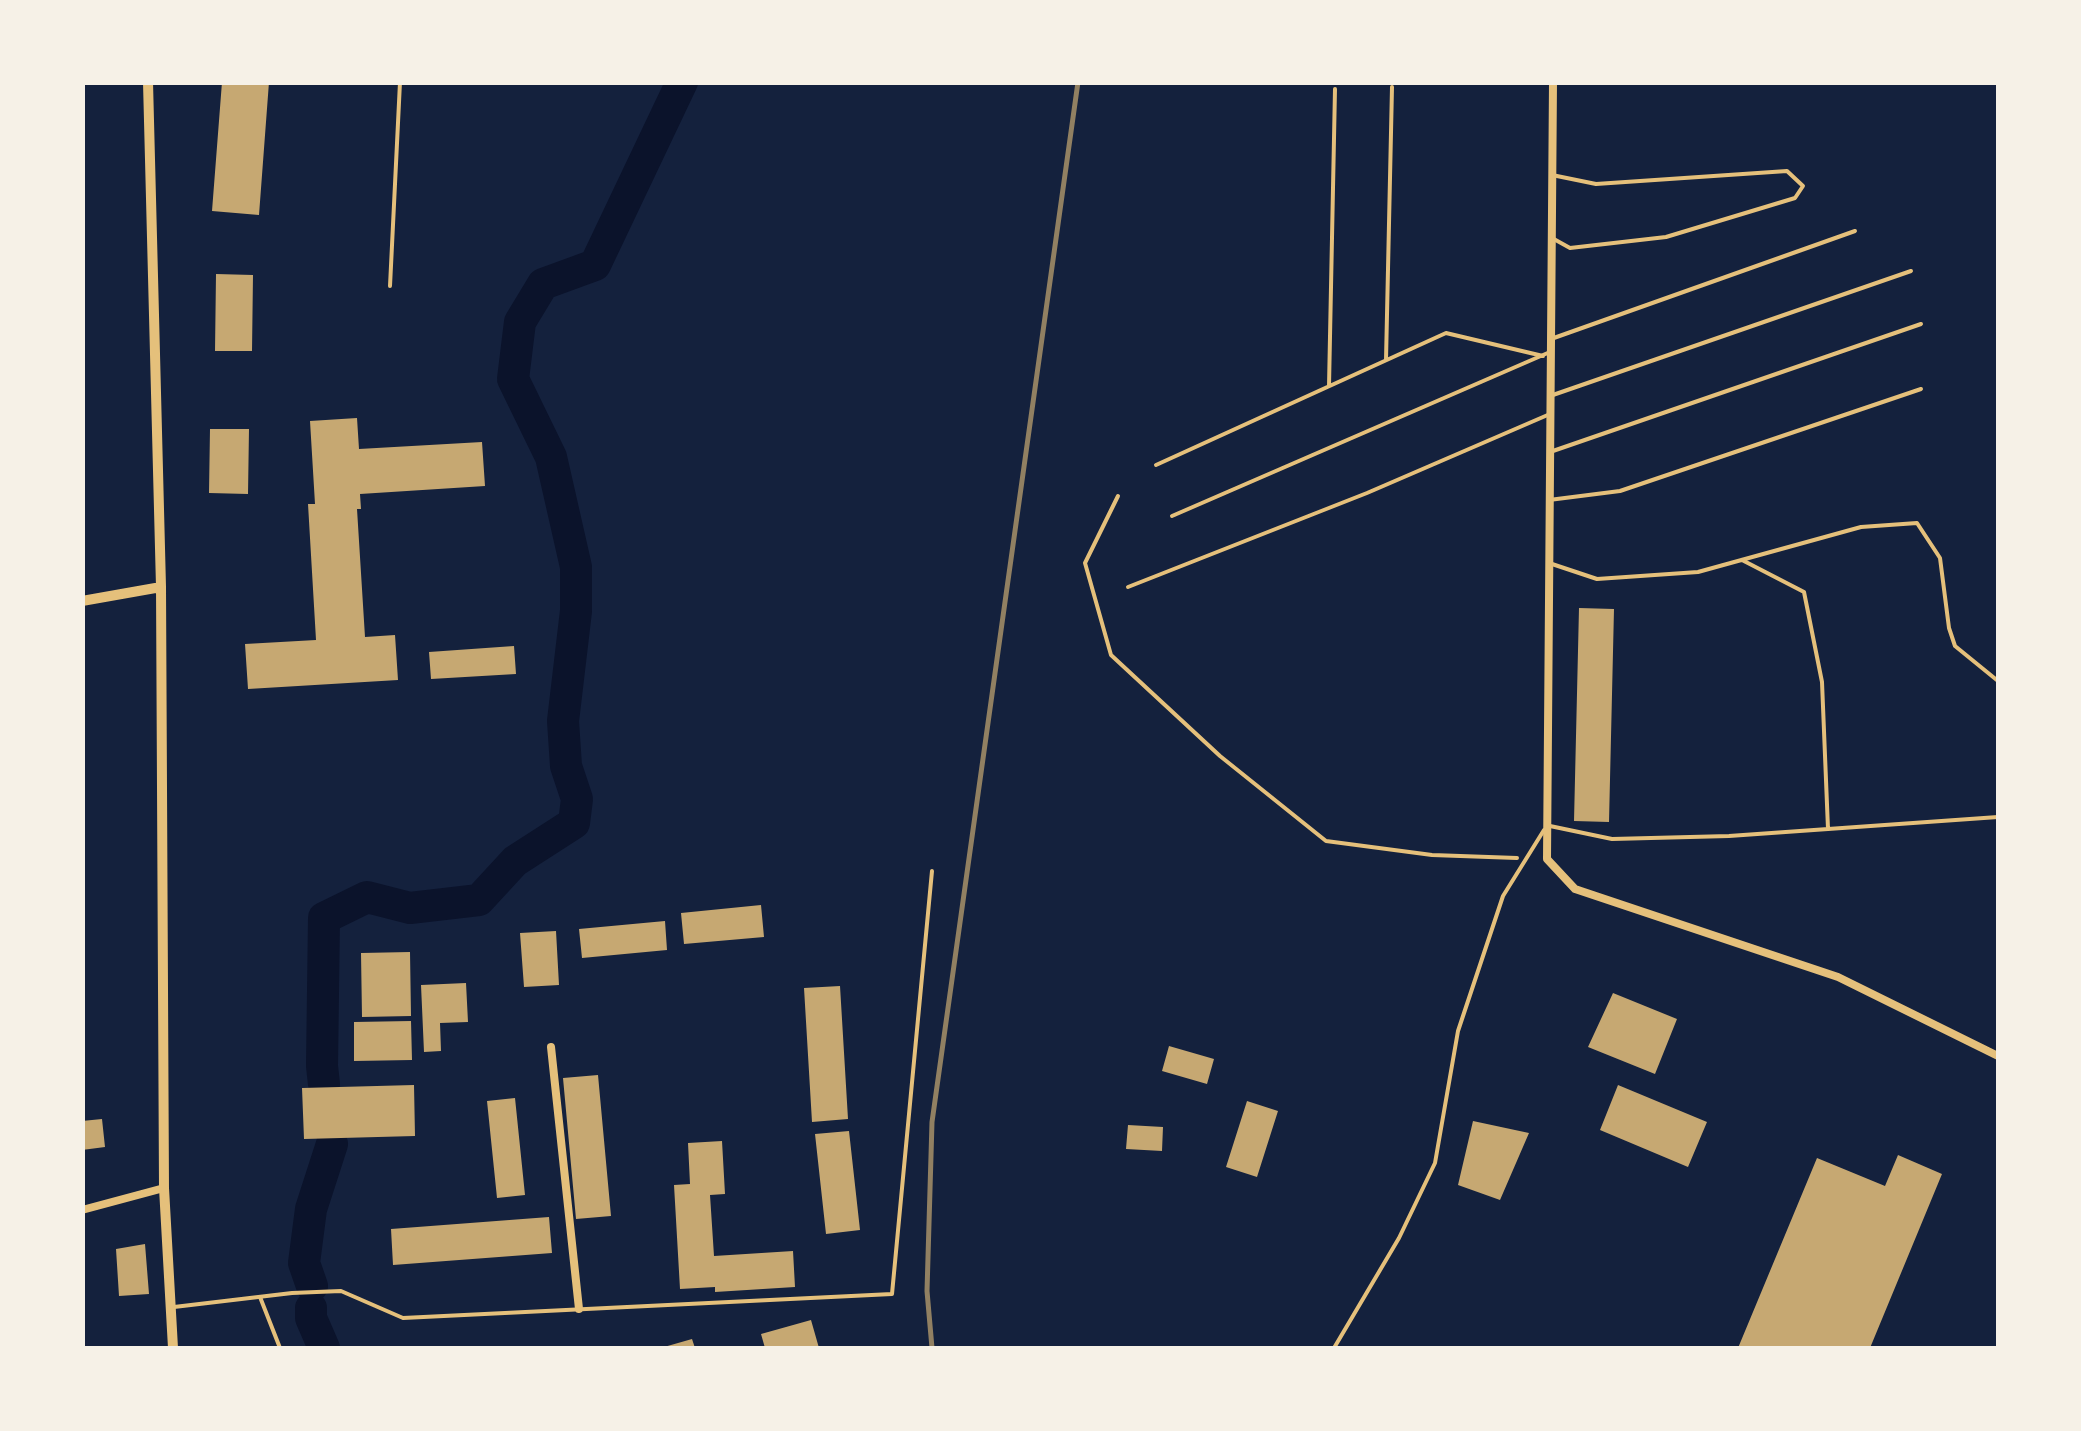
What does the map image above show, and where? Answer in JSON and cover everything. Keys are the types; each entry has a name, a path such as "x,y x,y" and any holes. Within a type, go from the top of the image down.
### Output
{"main road":[{"path":"148,82 161,587 164,1188 173,1348"},
{"path":"82,600 161,587"}],"street":[{"path":"1552,82 1547,354 1547,858 1575,889 1838,977 1998,1056"},
{"path":"551,1048 579,1310"},
{"path":"82,1210 164,1188"}],"lane":[{"path":"390,286 400,82"},
{"path":"1386,360 1392,86"},
{"path":"1329,386 1335,89"},
{"path":"1551,238 1570,248 1666,237 1795,198 1803,186 1787,171 1596,184 1552,175"},
{"path":"1550,339 1856,231"},
{"path":"1550,396 1911,271"},
{"path":"1550,452 1921,324"},
{"path":"1156,465 1446,332 1547,354"},
{"path":"1172,516 1547,354"},
{"path":"1550,500 1620,491 1921,389"},
{"path":"1128,588 1367,494 1550,414"},
{"path":"1549,563 1597,580 1698,572 1861,527 1917,523 1940,558 1955,646 1998,682"},
{"path":"1742,560 1804,592 1822,682 1828,830"},
{"path":"1334,1348 1399,1238 1435,1163 1458,1030 1502,896 1547,825 1612,839 1730,836 1998,817"},
{"path":"169,1308 292,1292 341,1291 403,1318 892,1294 932,871"},
{"path":"260,1297 280,1348"}],"path":[{"path":"1118,496 1085,563 1111,656 1220,756 1326,841 1432,855 1526,858"}],"building":[{"path":"222,82 269,82 259,215 212,211"},
{"path":"216,274 253,275 252,351 215,351"},
{"path":"357,418 359,449 482,442 485,486 360,494 361,509 357,509 365,637 395,635 398,680 248,689 245,644 316,640 308,504 315,504 310,421"},
{"path":"210,429 249,429 248,494 209,493"},
{"path":"1579,608 1614,609 1609,822 1574,821"},
{"path":"514,646 516,674 431,679 429,652"},
{"path":"761,905 764,937 684,944 681,913"},
{"path":"665,921 667,950 582,958 579,929"},
{"path":"556,931 559,985 524,987 520,933"},
{"path":"410,952 411,1016 362,1017 361,953"},
{"path":"466,983 468,1022 440,1023 441,1051 424,1052 421,985"},
{"path":"840,986 848,1119 812,1122 804,988"},
{"path":"1613,993 1677,1019 1655,1074 1588,1047"},
{"path":"411,1021 412,1060 354,1061 354,1022"},
{"path":"1169,1046 1214,1059 1207,1084 1162,1071"},
{"path":"598,1075 611,1216 576,1219 563,1078"},
{"path":"414,1085 415,1136 304,1139 302,1088"},
{"path":"1618,1085 1707,1122 1688,1167 1600,1130"},
{"path":"515,1098 525,1195 497,1198 487,1101"},
{"path":"1247,1101 1278,1111 1257,1177 1226,1167"},
{"path":"102,1119 105,1147 82,1150 82,1121"},
{"path":"1473,1121 1529,1133 1500,1200 1458,1185"},
{"path":"1128,1125 1163,1127 1162,1151 1126,1149"},
{"path":"849,1131 860,1230 826,1234 815,1134"},
{"path":"722,1141 725,1194 710,1195 714,1256 793,1251 795,1287 715,1292 715,1287 680,1289 674,1185 690,1184 688,1143"},
{"path":"1898,1155 1942,1174 1870,1348 1738,1348 1817,1158 1885,1186"},
{"path":"549,1217 552,1253 393,1265 391,1229"},
{"path":"145,1244 149,1294 119,1296 116,1249"},
{"path":"811,1320 819,1348 765,1348 761,1334"},
{"path":"692,1339 695,1348 664,1348 664,1347"}],"waterway":[{"path":"324,1084 324,918 367,897 410,908 479,900 515,861 574,823 577,799 566,766 563,721 576,611 576,567 551,457 513,379 520,322 543,284 595,265 682,82"},
{"path":"312,1286 304,1263 311,1209 332,1144"},
{"path":"311,1308 311,1318 324,1348"}],"railway":[{"path":"932,1348 927,1291 932,1122 1078,82"}]}
